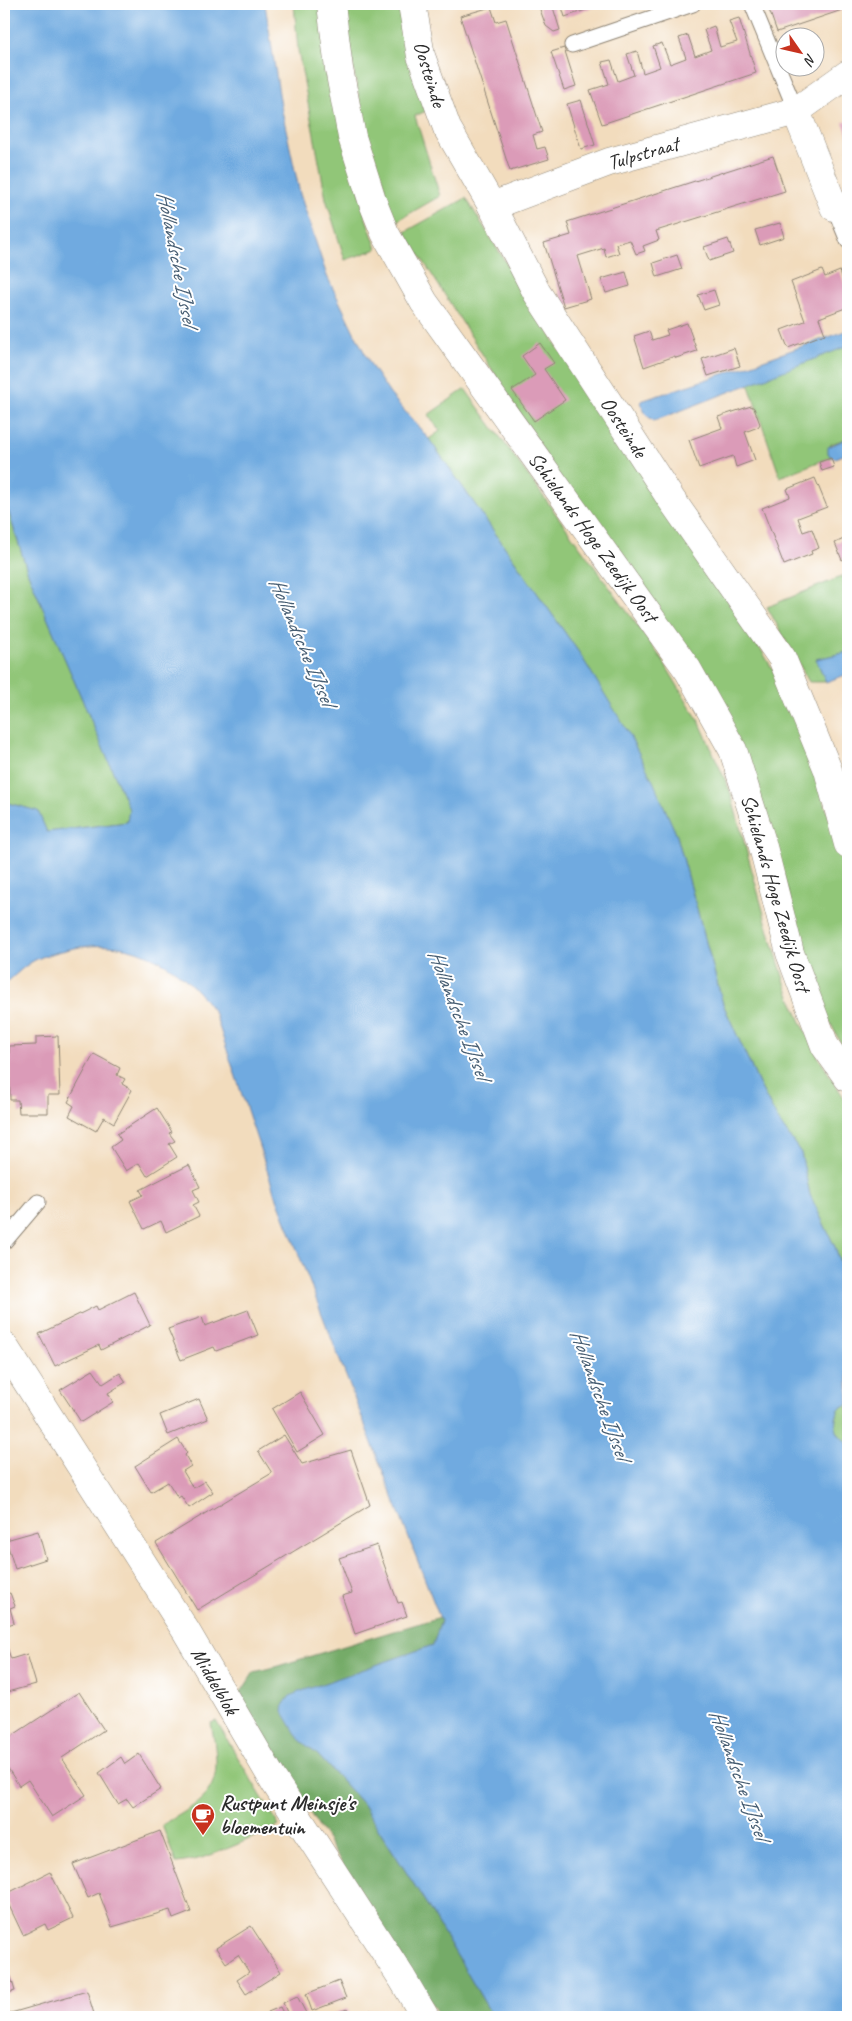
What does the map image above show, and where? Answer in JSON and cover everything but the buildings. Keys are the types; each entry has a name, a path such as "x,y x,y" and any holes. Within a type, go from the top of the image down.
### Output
{"street":[{"name":"Schielands Hoge Zeedijk Oost","path":"331,4 339,69 352,137 373,203 385,233 424,302 688,670 733,750 761,840 790,953 825,1046 848,1078"},
{"name":"Oosteinde","path":"412,4 421,56 447,128 492,206 543,301 671,499 782,658 828,770 848,844"},
{"name":"Tulpstraat","path":"492,206 609,162 796,111 848,74"},
{"path":"796,111 834,207"},
{"name":"Middelblok","path":"4,1346 186,1631 274,1781 402,1978 425,2017"}],"lane":[{"path":"572,45 693,4"},
{"path":"752,4 796,111"},
{"path":"834,207 848,241"},
{"path":"4,1242 38,1202"}],"green space":[{"path":"294,4 318,4 366,218 377,249 345,260 326,199 298,50"},
{"path":"344,4 400,4 413,72 426,111 415,116 440,196 395,222 369,142 357,87"},
{"path":"466,198 585,391 751,632 781,684 806,745 848,876 848,1058 822,1006 763,808 529,428 405,232"},
{"path":"848,330 848,438 831,444 828,453 831,457 780,477 745,374"},
{"path":"465,389 661,658 700,723 730,791 767,925 787,989 820,1060 848,1104 848,1288 835,1247 810,1195 801,1153 779,1122 759,1084 723,1004 677,836 580,654 429,439 440,431 428,415"},
{"path":"4,498 28,573 129,808 128,822 47,832 37,811 4,802"},
{"path":"848,574 848,652 816,659 826,682 809,682 767,607"},
{"path":"848,1404 848,1443 837,1432 836,1419 839,1409"},
{"path":"440,1617 441,1621 433,1645 290,1696 299,1739 318,1755 362,1803 426,1903 493,2017 440,2017 238,1697 254,1672"},
{"path":"216,1721 279,1826 215,1854 176,1863 162,1825 194,1805 211,1786 215,1775 216,1761 211,1723"}],"water":[{"name":"Hollandsche IJssel","path":"4,4 265,4 281,106 300,194 327,276 356,336 372,367 390,394 429,439 580,654 628,732 653,781 677,836 723,1004 759,1084 779,1122 801,1153 810,1195 835,1247 848,1288 848,1404 839,1409 836,1428 840,1436 848,1443 848,2017 493,2017 426,1903 362,1803 318,1755 299,1739 283,1712 284,1704 290,1696 433,1645 441,1621 273,1188 215,1014 187,980 170,967 132,950 111,946 89,946 43,957 27,965 4,985 4,802 38,811 47,832 127,822 129,809 28,573 4,498"},
{"path":"848,330 848,346 654,421 643,408 641,401"},
{"path":"848,438 848,453 836,458 831,457 828,453 828,447"},
{"path":"848,652 848,674 826,682 816,659"}],"place":[{"name":"Rustpunt Meinsje's bloementuin","path":"203,1836"}]}
